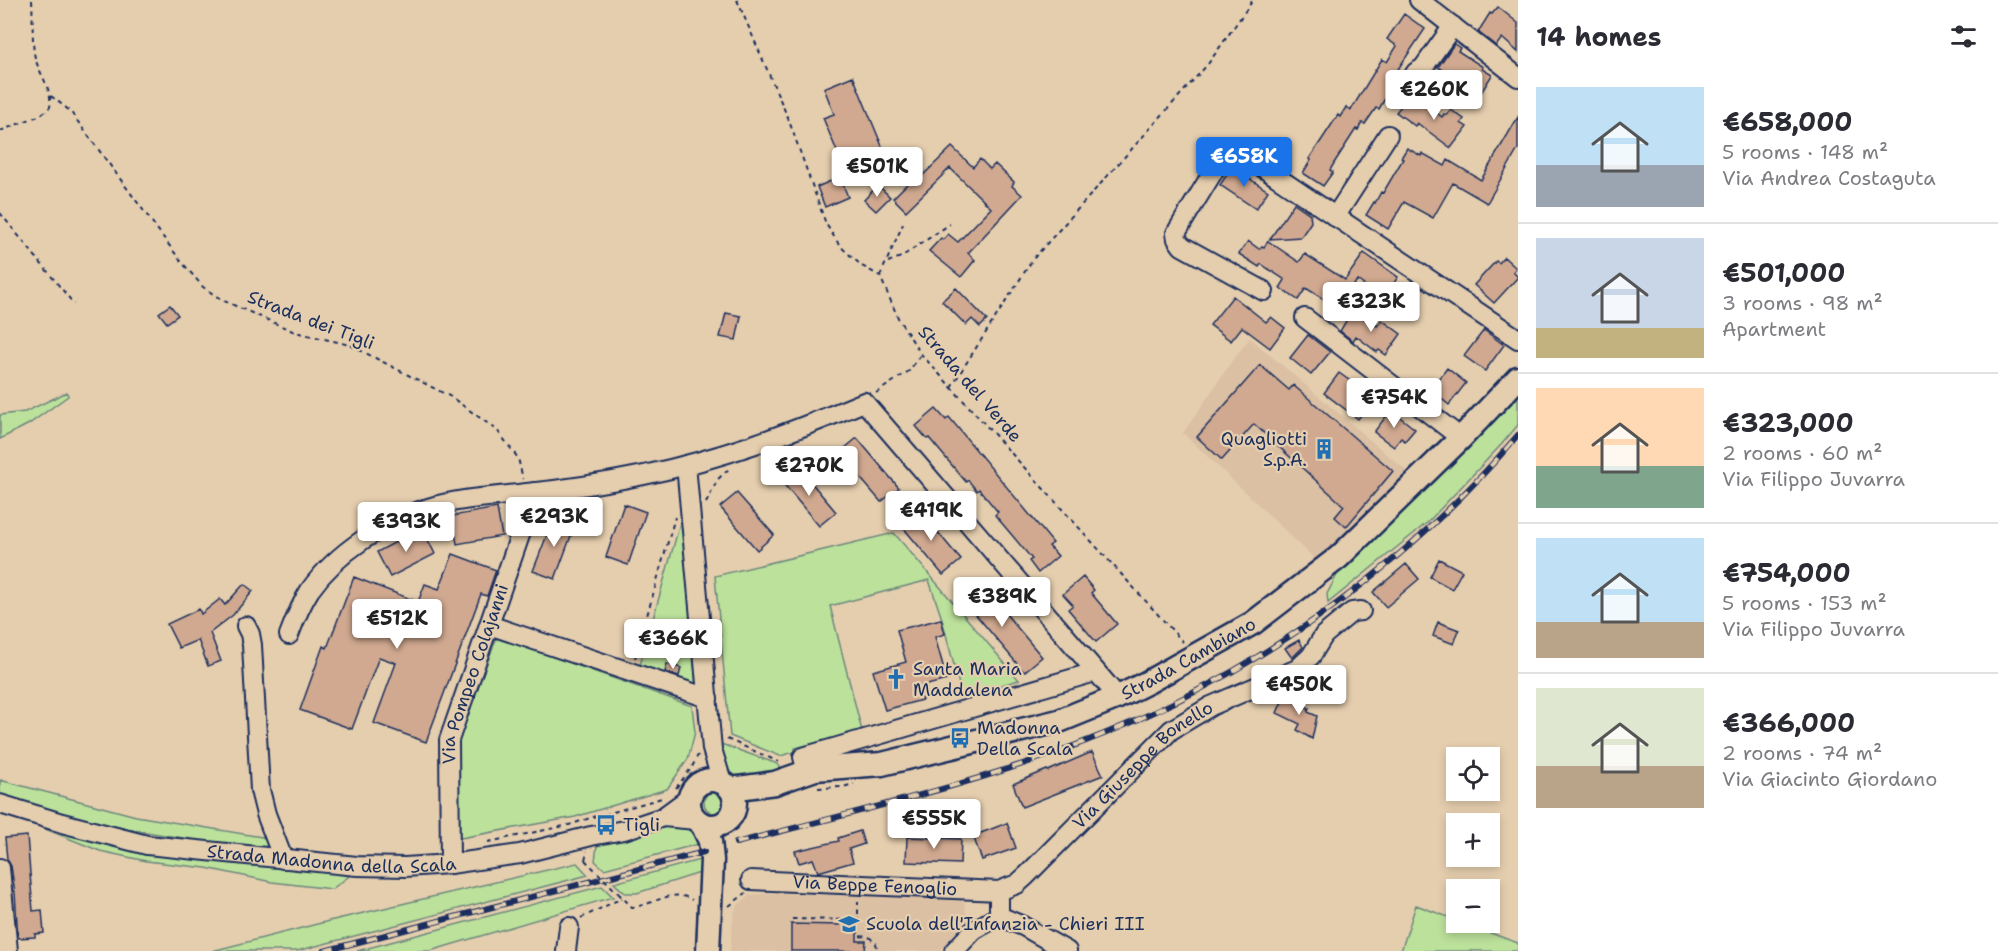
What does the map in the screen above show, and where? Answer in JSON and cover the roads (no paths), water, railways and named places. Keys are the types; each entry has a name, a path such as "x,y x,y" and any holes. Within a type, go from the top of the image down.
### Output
{"main road":[{"name":"Strada Cambiano","path":"699,822 710,826 724,796 778,774 882,764 1059,721 1118,697 1193,658 1253,623 1339,557 1461,438 1518,378"},
{"path":"708,951 712,860 710,841 689,806 689,798 695,786 724,796 720,951"}],"street":[{"path":"1419,0 1518,77"},
{"path":"1401,95 1416,72 1423,68 1453,26"},
{"path":"1335,217 1388,135"},
{"path":"1264,291 1182,246 1177,239 1176,233 1224,154 1239,151 1518,339"},
{"path":"1305,318 1461,438"},
{"path":"289,635 303,602 320,578 345,554 377,531 411,514 471,499 608,482 686,465 769,441 864,402 1118,697"},
{"path":"686,465 712,746 724,796"},
{"name":"Via Pompeo Colajanni","path":"450,864 449,740 531,493"},
{"name":"Via Giuseppe Bonello","path":"999,891 1017,884 1026,876 1171,730 1211,706 1297,669 1311,656 1324,635 1352,612 1361,611"},
{"path":"489,625 708,698"},
{"path":"246,626 252,645 260,790 266,814 283,859"},
{"path":"807,772 803,757 1095,672"},
{"path":"663,817 689,798"},
{"name":"Strada Madonna della Scala","path":"0,804 147,845 357,866 405,867 450,864 520,854 624,830 663,817"},
{"path":"663,817 699,822"},
{"path":"0,868 8,951"},
{"name":"Via Beppe Fenoglio","path":"751,880 999,891"},
{"path":"999,891 999,916"},
{"path":"954,951 974,930 999,916"},
{"path":"999,916 1023,926 1067,951"},
{"path":"566,951 569,927"}],"railway":[{"path":"736,843 992,774 1076,745 1139,719 1200,689 1259,655 1316,618 1371,577 1423,533 1472,486 1518,435"},
{"path":"324,951 704,852"}],"place":[{"name":"Quagliotti S.p.A.","path":"1324,449"},
{"name":"Santa Maria Maddalena","path":"896,679"},
{"name":"Madonna Della Scala","path":"960,738"},
{"name":"Tigli","path":"606,825"},
{"name":"Scuola dell'Infanzia - Chieri III","path":"849,924"}]}
